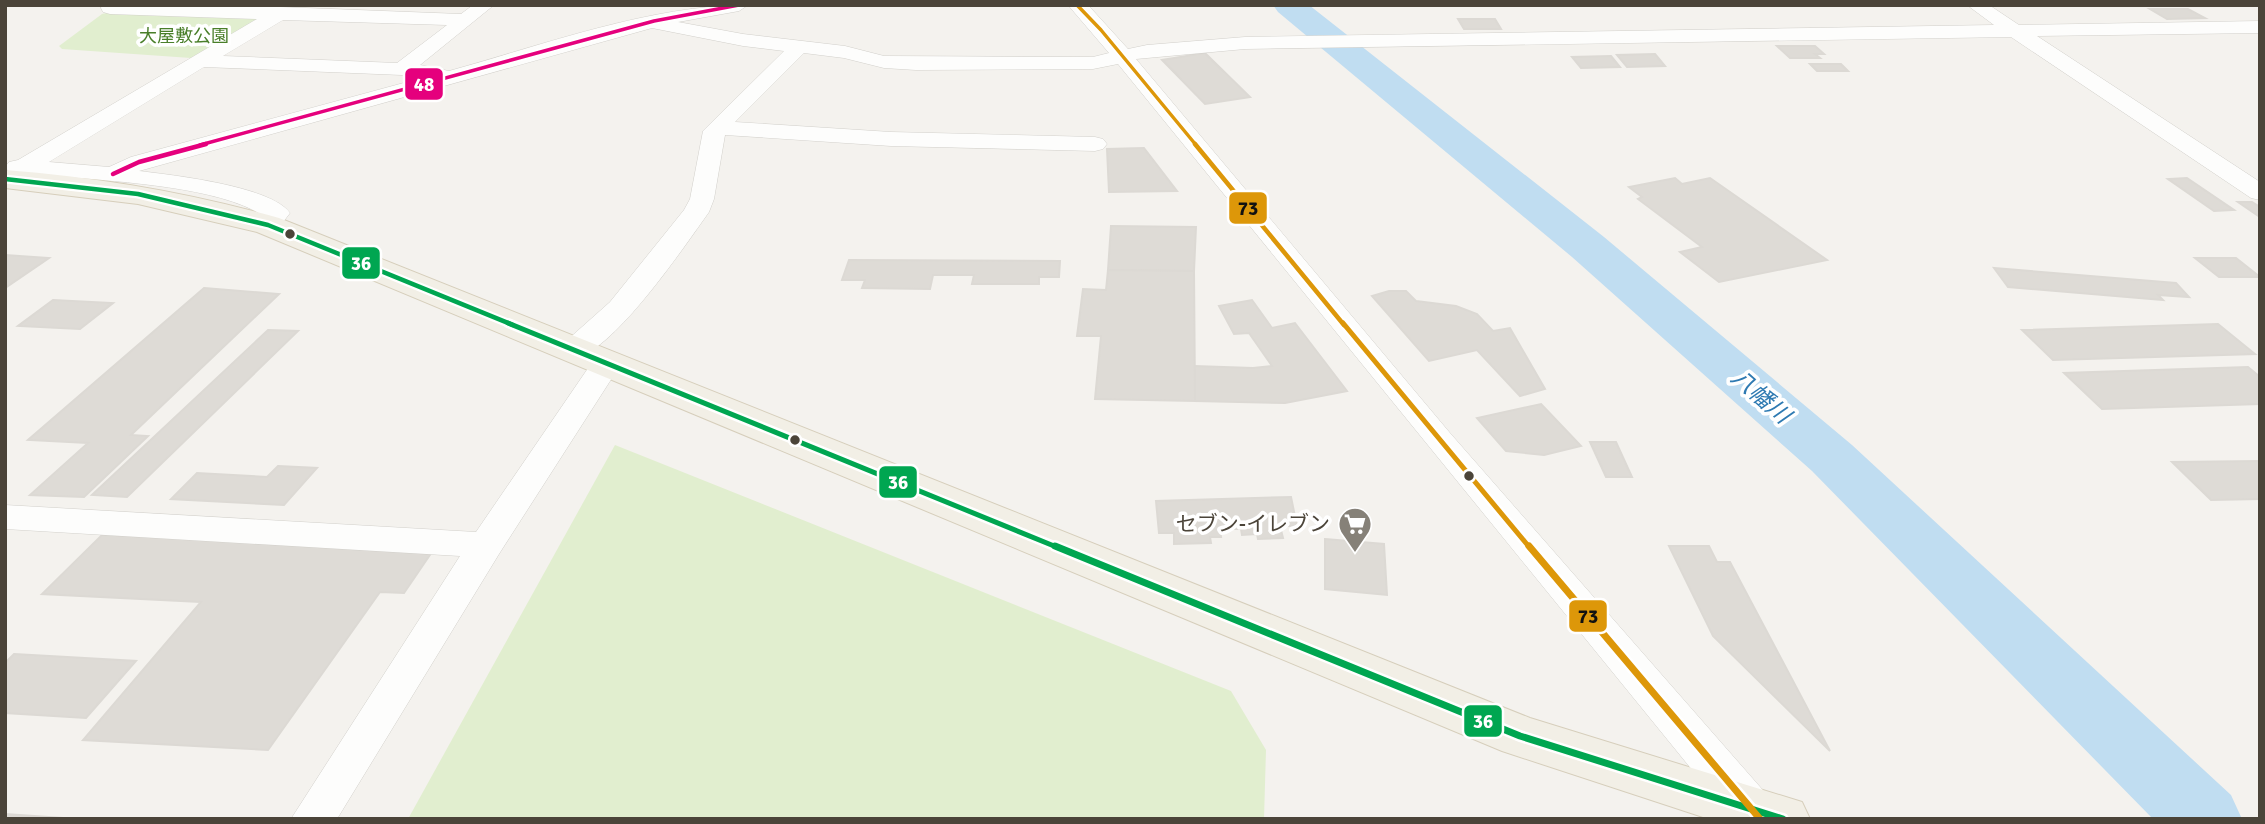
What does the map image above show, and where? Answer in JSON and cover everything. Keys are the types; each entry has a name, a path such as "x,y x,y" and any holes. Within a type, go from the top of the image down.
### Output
{"main road":[{"path":"11,171 214,208 268,225 1520,736 1765,816"}],"street":[{"path":"113,5 110,8 286,10 465,20"},
{"path":"402,69 485,5"},
{"path":"113,174 152,159 446,78 615,21 654,21 739,5"},
{"path":"1077,5 1122,55 1439,440 1765,816"},
{"path":"1976,5 2260,193"},
{"path":"11,171 286,10"},
{"path":"654,21 732,39 916,64 1093,63 1122,55 1220,45 1302,42 2260,27"},
{"path":"313,819 486,545 588,357 588,340 696,212 702,199 712,137 716,128 800,47"},
{"path":"201,61 402,69 436,73 446,78"},
{"path":"716,128 891,139 1095,144"},
{"path":"11,171 113,174 177,183 266,203 277,213 268,225"},
{"path":"5,517 486,545"}],"green space":[{"name":"大屋敷公園","path":"111,12 263,18 204,55 191,58 62,49 59,46 102,14"},
{"path":"615,445 1231,691 1266,750 1264,819 408,819"}],"building":[{"path":"2150,9 2188,9 2205,18 2167,19"},
{"path":"1458,19 1495,19 1501,29 1464,29"},
{"path":"1777,46 1815,46 1824,54 1815,54 1820,58 1790,58"},
{"path":"1205,53 1250,97 1205,104 1162,60"},
{"path":"1655,54 1665,66 1627,67 1617,55"},
{"path":"1611,56 1620,67 1581,68 1572,57"},
{"path":"1810,64 1841,64 1848,71 1817,71"},
{"path":"1144,148 1177,191 1109,192 1107,149"},
{"path":"1675,178 1682,184 1710,178 1827,260 1719,282 1680,252 1702,247 1638,199 1642,197 1629,187"},
{"path":"2187,178 2234,210 2214,211 2168,179"},
{"path":"2238,202 2252,202 2260,207 2260,217"},
{"path":"1111,226 1196,227 1194,271 1108,270"},
{"path":"5,255 49,258 5,288"},
{"path":"2195,258 2236,258 2260,277 2219,277"},
{"path":"849,260 1060,261 1059,277 1039,277 1039,284 972,284 974,275 933,275 930,289 862,288 865,280 842,280"},
{"path":"1994,268 2176,283 2189,297 2158,295 2163,300 2008,287"},
{"path":"1108,270 1194,271 1195,401 1095,399 1101,336 1077,336 1083,289 1106,290"},
{"path":"204,288 279,294 131,435 148,436 84,497 30,495 88,443 28,440"},
{"path":"1389,291 1406,291 1416,301 1456,306 1477,314 1493,331 1510,328 1545,389 1520,396 1477,350 1429,361 1372,296"},
{"path":"53,300 113,303 80,329 18,326"},
{"path":"1252,300 1272,328 1295,323 1347,391 1285,403 1195,401 1195,366 1272,366 1249,333 1234,334 1219,306"},
{"path":"2218,324 2255,354 2053,360 2022,330"},
{"path":"268,330 298,331 127,497 92,495"},
{"path":"2248,367 2260,377 2260,404 2102,409 2064,373"},
{"path":"1541,404 1581,446 1544,455 1506,451 1477,418"},
{"path":"1590,442 1616,442 1632,477 1606,477"},
{"path":"2260,461 2260,499 2211,500 2172,462"},
{"path":"278,466 317,468 284,505 171,499 197,473 267,477"},
{"path":"1291,497 1297,526 1280,526 1283,538 1258,539 1257,534 1242,535 1241,529 1220,529 1221,537 1210,537 1211,543 1174,544 1174,533 1159,533 1156,501"},
{"path":"102,535 434,549 404,593 380,592 268,750 83,740 201,602 42,594"},
{"path":"1325,539 1384,544 1387,595 1325,589"},
{"path":"1669,546 1709,546 1717,562 1730,562 1830,751 1713,636"},
{"path":"14,654 136,661 86,718 5,713 5,663"},
{"path":"5,814 78,819 5,819"}],"waterway":[{"name":"八幡川","path":"1289,5 1588,247 1832,458 2204,819"}],"transit line":[{"name":"48","path":"113,174 139,162 654,21 739,5"},
{"name":"73","path":"1077,5 1101,30 1439,440 1760,819"},
{"name":"36","path":"5,179 138,194 268,225 1520,736 1783,819"}],"place":[{"name":"セブン-イレブン","path":"1355,554"}]}
